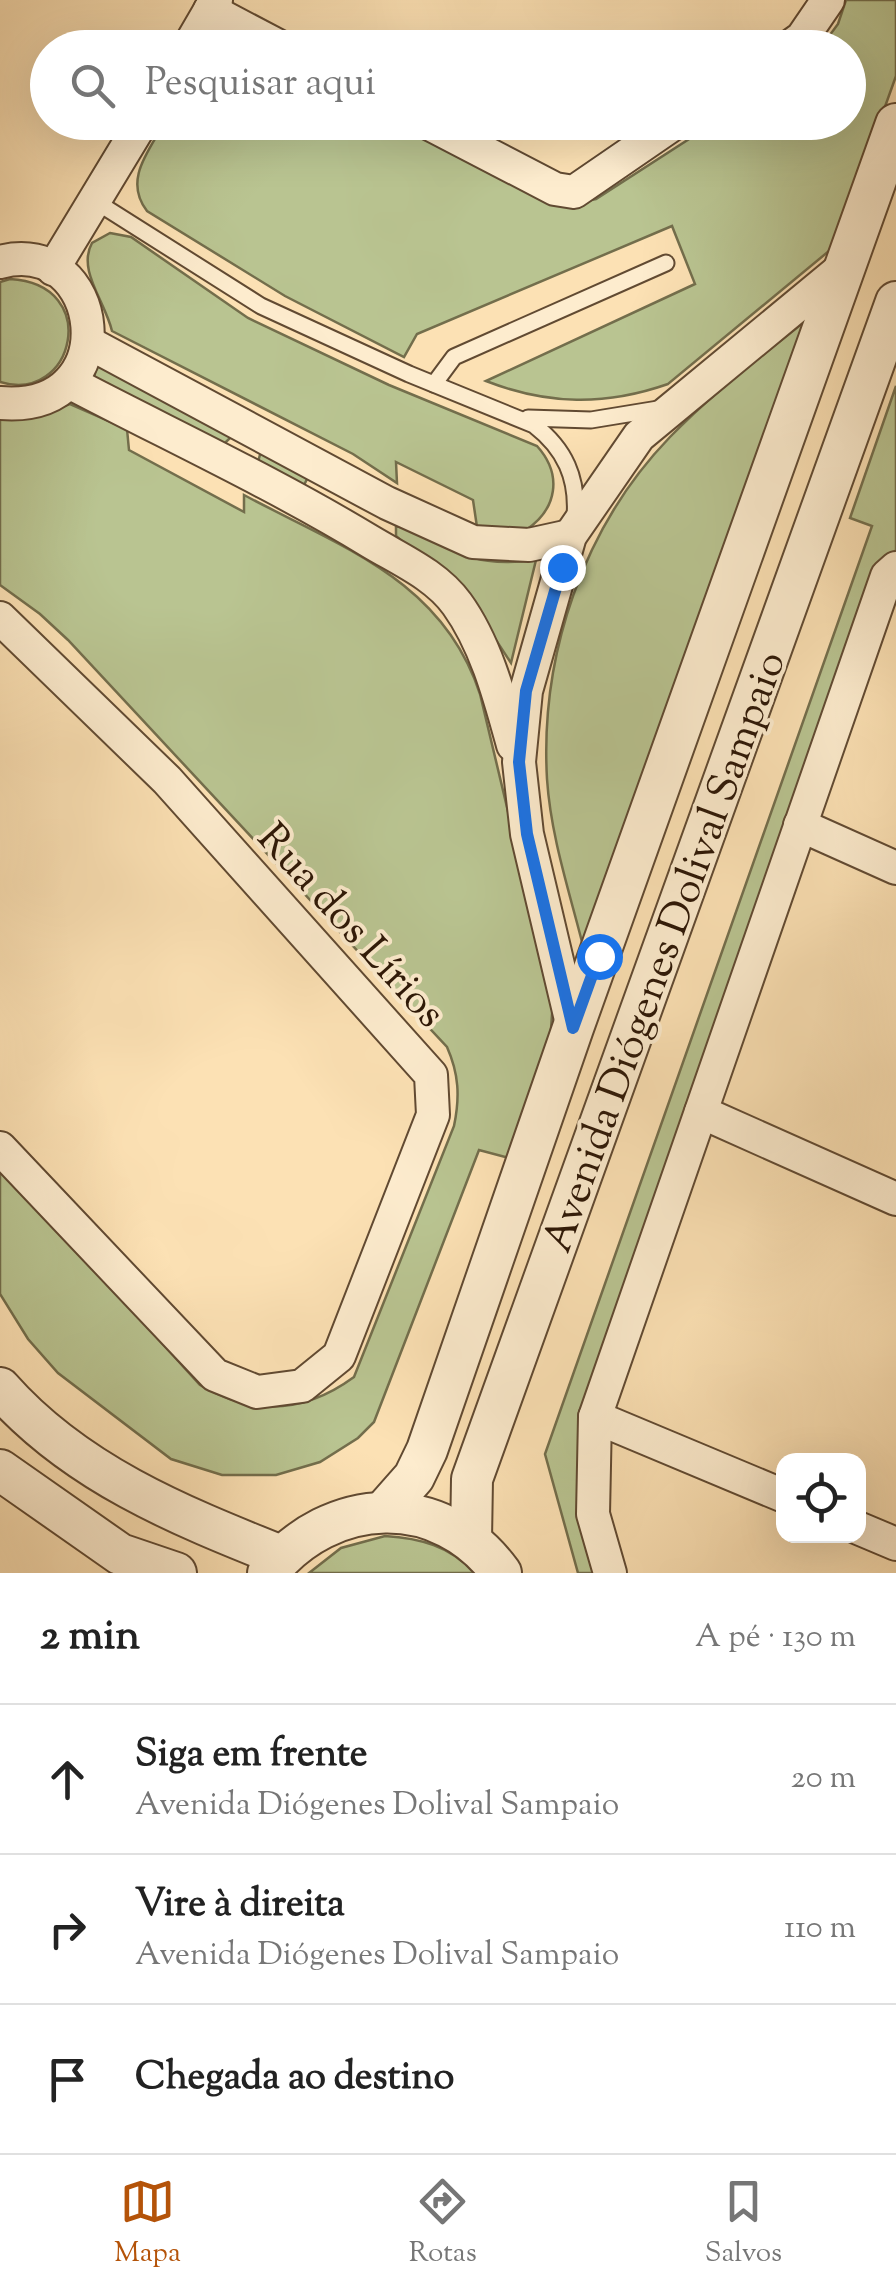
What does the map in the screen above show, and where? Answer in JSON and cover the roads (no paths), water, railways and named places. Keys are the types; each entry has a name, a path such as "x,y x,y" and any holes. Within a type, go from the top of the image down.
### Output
{"street":[{"path":"807,30 828,0"},
{"path":"198,30 213,5 253,30"},
{"name":"Avenida Diógenes Dolival Sampaio","path":"384,1511 414,1476 427,1450 573,1028 896,124"},
{"path":"53,269 131,140"},
{"path":"460,140 555,190 574,192 650,140"},
{"path":"0,262 31,261 53,269 70,282 89,321 89,343 82,364 69,382 49,397 26,404 0,403"},
{"name":"Avenida Diógenes Dolival Sampaio","path":"573,1028 527,834 519,762 526,691 570,536 638,436 846,265"},
{"name":"Avenida Diógenes Dolival Sampaio","path":"471,1540 472,1479 885,355 896,302"},
{"path":"89,343 387,503 474,542 529,545 570,536"},
{"path":"69,382 323,512 434,580 456,604 474,634 519,762"},
{"path":"227,464 248,428"},
{"path":"368,540 387,503"},
{"path":"610,1573 593,1514 595,1417 886,576 896,568"},
{"name":"Rua dos Lírios","path":"0,618 166,780 432,1075 432,1115 339,1356 302,1386 257,1392 215,1375 0,1148"},
{"path":"800,825 896,868"},
{"path":"700,1112 896,1200"},
{"path":"0,1388 30,1422 107,1476 275,1565 311,1532 346,1516 384,1511 430,1518 471,1540 501,1573"},
{"path":"595,1417 776,1493"},
{"path":"0,1470 120,1554 176,1573"},
{"path":"866,1531 896,1544"}],"lane":[{"path":"94,201 261,306 519,418 548,436 568,465 576,500 570,536"},
{"path":"434,384 454,357 666,263"},
{"path":"519,418 591,420 651,411 680,402"}]}
